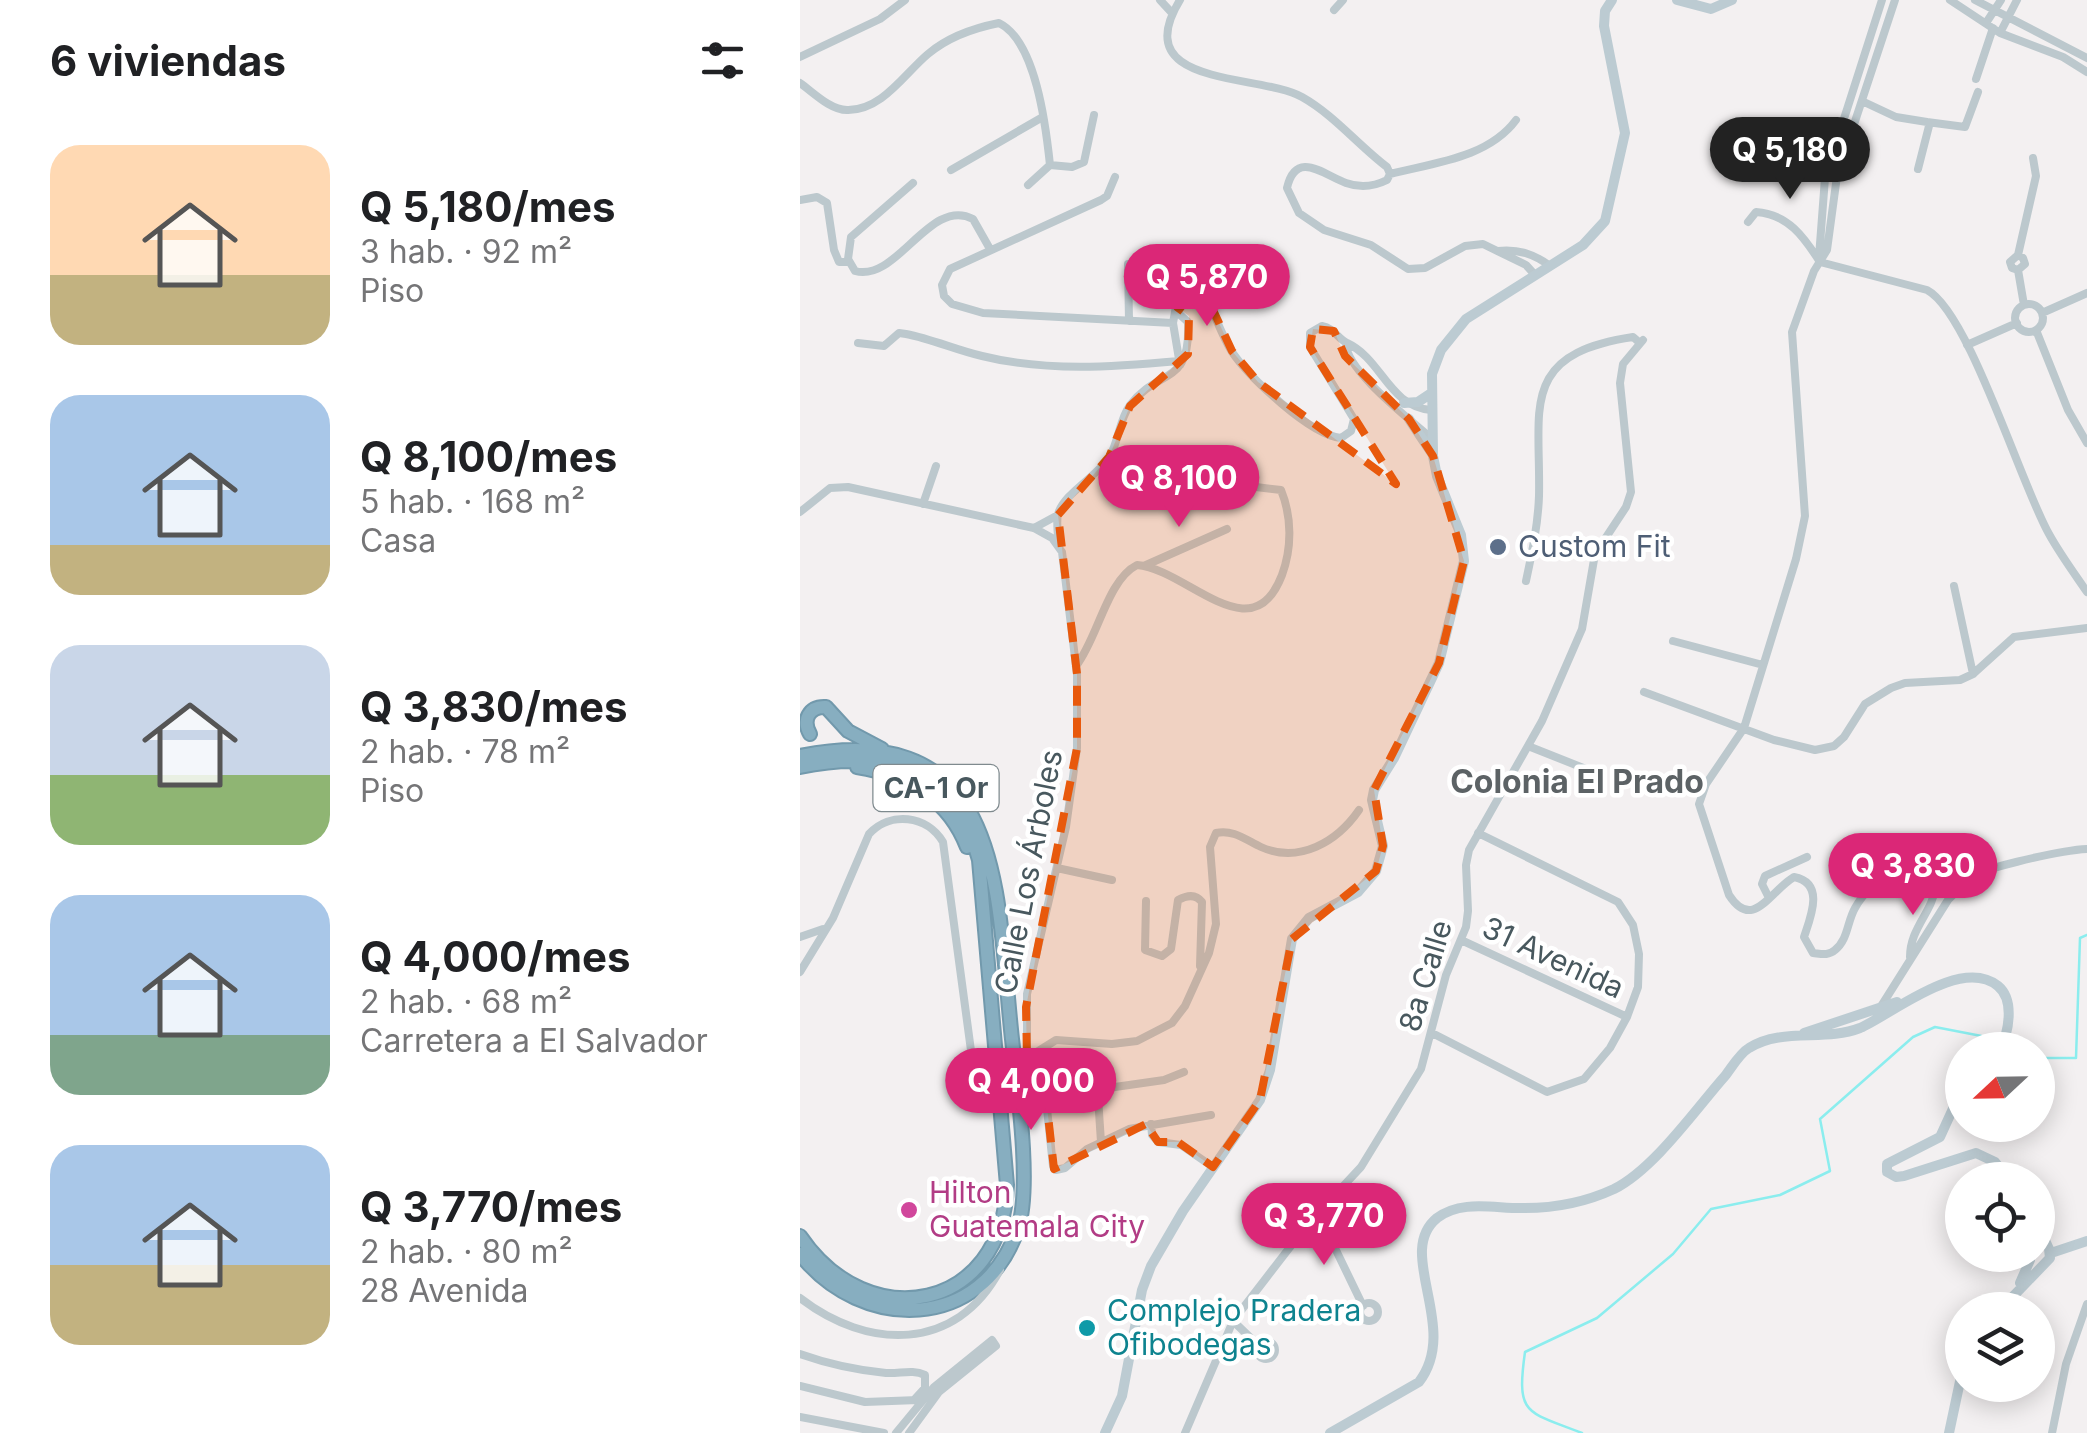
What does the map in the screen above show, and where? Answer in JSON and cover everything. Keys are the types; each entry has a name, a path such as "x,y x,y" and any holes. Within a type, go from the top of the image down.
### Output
{"highway":[{"path":"810,734 808,714 815,708 826,708 854,736 888,753"},
{"name":"CA-1 Or","path":"800,756 851,749 888,753 936,774 951,786 978,821 992,865 1021,1060 1024,1185 1019,1225 1002,1260 967,1294 951,1303 894,1311 854,1299 827,1282 800,1254"},
{"name":"CA-1 Or","path":"800,768 848,759 875,760 916,774 959,811 974,843 984,918 1007,1185 1003,1219 987,1253 962,1279 938,1294 895,1300 856,1290 827,1269 800,1236"},
{"path":"850,765 897,776 942,806 963,836 970,854 984,918"}],"main road":[{"path":"1105,1433 1124,1386 1142,1290 1151,1266 1183,1211 1252,1114 1266,1082 1292,939 1310,918 1366,884 1376,871 1382,833 1374,812 1374,790 1394,758 1439,663 1464,561 1461,535 1433,456 1432,374 1451,335 1488,303 1589,241 1606,220 1626,133 1604,26 1605,11 1612,0"},
{"path":"1677,0 1710,9 1732,0"},
{"path":"1404,403 1421,401 1430,394"},
{"path":"1409,419 1433,456"},
{"path":"1330,1433 1419,1382 1429,1369 1435,1337 1422,1248 1434,1222 1462,1207 1560,1205 1618,1187 1656,1154 1746,1049 1761,1042 1864,1021 1930,986 1950,982 1991,982 2004,994 2006,1032"},
{"path":"1864,1021 1880,1008 1904,1001"},
{"path":"1945,1126 1940,1137 1894,1158 1887,1164 1887,1172 1904,1176 1945,1163"},
{"path":"1948,1162 1976,1153 1995,1162"},
{"path":"2055,1246 2087,1241"},
{"path":"2018,1292 2037,1272"},
{"path":"1948,1433 1955,1402"}],"street":[{"path":"800,57 880,19 906,0"},
{"path":"1160,0 1172,13"},
{"path":"1180,0 1172,13 1166,38 1179,59 1190,68 1280,88 1306,99 1387,167 1390,174"},
{"path":"1334,10 1342,0"},
{"path":"1820,262 1824,178 1882,0"},
{"path":"1895,0 1837,176 1830,238 1792,332 1805,516 1796,559 1744,728 1706,784 1698,804 1729,896 1738,909 1748,912 1758,908 1794,877 1804,879 1813,890 1814,901 1804,937 1813,953 1828,955 1837,949 1855,908 1885,876 1901,869 1922,872 1936,888 1930,909 1914,930 1910,957"},
{"path":"1950,0 1993,28 2063,57 2087,72"},
{"path":"1975,0 2087,58"},
{"path":"1976,80 2000,0"},
{"path":"1993,28 2009,18 2017,0"},
{"path":"800,83 833,106 850,110 881,98 951,37 999,23 1016,35 1041,100 1050,166"},
{"path":"1864,102 1896,117 1965,127 1978,92"},
{"path":"1028,185 1050,166 1072,167 1084,162 1094,115"},
{"path":"950,170 1041,118"},
{"path":"1516,120 1504,136 1486,148 1390,174 1381,184 1348,184 1320,169 1304,167 1290,177 1287,188 1299,212 1324,230 1371,245 1408,269 1435,264 1465,246 1482,244 1526,265 1535,274"},
{"path":"1918,169 1927,122"},
{"path":"2024,305 2018,270 2010,264 2018,255 2036,176 2033,158"},
{"path":"1115,176 1107,196 1101,200 990,249 946,274 942,290 952,304 1012,316 1130,321 1188,328"},
{"path":"913,183 851,237 847,251 856,270 874,272 930,227 955,215 972,219 990,249"},
{"path":"800,200 817,197 827,203 834,250 839,262 849,262"},
{"path":"1748,222 1756,212 1779,216 1804,236 1820,262 1934,294 1946,304 1968,345 2048,534 2087,592"},
{"path":"1498,250 1512,249 1536,256 1550,266"},
{"path":"1128,264 1130,321"},
{"path":"1181,362 1174,327 1182,287 1199,288 1232,351 1258,382 1335,438 1347,435 1354,419 1310,347 1308,338 1313,329 1326,326 1346,343 1355,345 1376,365 1404,403 1431,410"},
{"path":"2042,312 2087,293"},
{"path":"2033,304 2042,312 2042,324 2036,330 2025,331 2017,323 2016,314 2024,305 2033,304"},
{"path":"1034,528 1058,515 1066,500 1097,473 1109,456 1130,406 1181,362 1188,350 1188,328 1186,318 1177,312"},
{"path":"1968,345 2017,323"},
{"path":"2036,330 2068,410 2087,443"},
{"path":"858,343 884,346 893,337 906,334 984,357 1033,364 1132,366 1181,362"},
{"name":"8a Calle","path":"1186,1433 1233,1321 1361,1166 1421,1069 1468,911 1466,864 1478,833 1528,746 1582,629 1595,554 1632,492 1620,383 1624,364 1642,342 1633,336 1594,346 1561,363 1544,385 1536,422 1539,494 1535,540 1526,581"},
{"path":"1346,343 1347,357 1432,438"},
{"path":"1366,376 1376,365"},
{"path":"923,504 936,466"},
{"path":"800,512 830,488 848,487 1034,528 1059,546"},
{"path":"1076,666 1120,579 1137,564 1234,609 1250,610 1267,602 1280,580 1289,550 1289,521 1282,490 1256,487"},
{"name":"Calle Los Árboles","path":"1021,1060 1027,994 1057,868 1076,762 1076,666 1058,515"},
{"path":"1146,566 1227,529"},
{"path":"1954,586 1973,674"},
{"path":"1644,692 1792,746 1815,750 1834,746 1844,738 1865,704 1891,688 1905,683 1960,680 1973,674 2014,637 2087,628"},
{"path":"1673,641 1763,666"},
{"path":"1528,746 1591,771"},
{"path":"1021,1060 1056,1040 1112,1044 1136,1041 1172,1023 1200,972 1216,924 1210,865 1211,838 1216,833 1234,833 1281,854 1324,844 1338,836 1359,810"},
{"path":"800,972 827,926 865,841 877,826 892,820 918,821 936,832 943,842 974,1062 988,1070 1000,1085"},
{"path":"1432,1034 1547,1092 1584,1079 1610,1048 1638,988 1639,954 1633,925 1618,902 1478,833"},
{"path":"1880,1008 1948,900 1952,887 2030,858 2087,848"},
{"path":"1769,898 1762,884 1765,876 1807,857"},
{"path":"1057,868 1112,880"},
{"path":"1146,902 1145,950 1162,956 1172,949 1178,900 1199,898 1200,972"},
{"path":"812,953 801,937 827,926"},
{"name":"31 Avenida","path":"1460,940 1627,1018"},
{"path":"970,1035 981,1032 994,1020"},
{"path":"1021,1060 1040,1070 1044,1080 1054,1169 1065,1168 1086,1148 1151,1124 1211,1115"},
{"path":"1102,1142 1098,1097 1101,1089 1164,1080 1184,1072"},
{"path":"1151,1124 1152,1135 1158,1142 1181,1144 1213,1167"},
{"path":"1318,1215 1363,1306"},
{"path":"800,1298 854,1330 898,1336 919,1333 944,1324 987,1292 1014,1237"},
{"path":"2052,1433 2066,1364 2087,1304"},
{"path":"1233,1321 1258,1345"},
{"path":"800,1386 865,1402 918,1400 992,1340 996,1346 939,1392 908,1429 896,1433"},
{"path":"800,1354 830,1364 925,1375 925,1388 908,1429"},
{"path":"800,1417 884,1433"},
{"name":"8a Calle","path":"1194,1419 1194,1433"}],"highlighted area":[{"path":"1188,286 1206,295 1232,351 1258,382 1396,484 1310,347 1313,329 1334,331 1345,356 1409,419 1433,456 1464,561 1439,663 1374,790 1383,846 1376,871 1292,939 1260,1100 1213,1167 1178,1142 1158,1142 1146,1124 1054,1169 1044,1080 1027,1059 1026,1007 1077,748 1077,674 1058,515 1109,457 1130,406 1188,354 1189,316 1177,307"}],"waterway":[{"path":"2055,1058 2076,1058 2080,938 2087,935"},
{"path":"1582,1433 1529,1408 1522,1389 1525,1352 1597,1318 1673,1254 1711,1209 1780,1195 1830,1171 1820,1119 1913,1037 1935,1027 1961,1032"}],"place":[{"name":"Custom Fit","path":"1498,547"},
{"name":"Hilton Guatemala City","path":"909,1210"},
{"name":"Complejo Pradera Ofibodegas","path":"1087,1328"}],"district":[{"name":"Colonia El Prado","path":"1577,782"}]}
